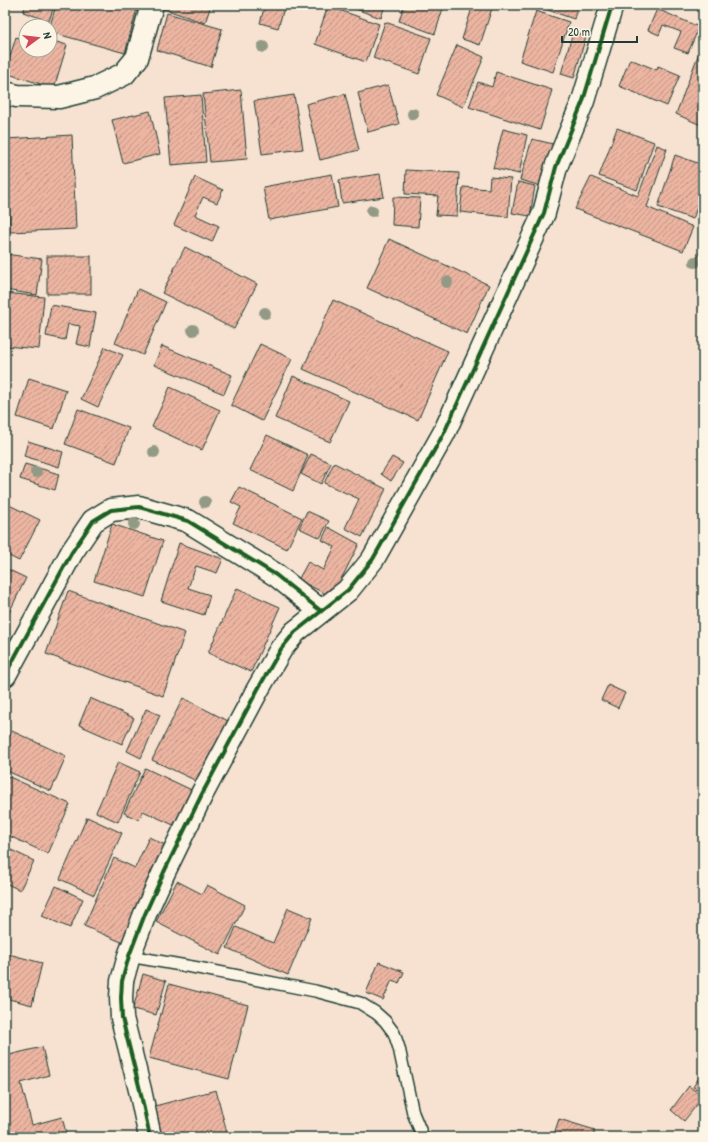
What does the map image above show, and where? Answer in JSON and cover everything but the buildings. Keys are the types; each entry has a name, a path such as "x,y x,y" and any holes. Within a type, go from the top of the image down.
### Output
{"street":[{"path":"5,93 17,96 58,97 95,88 124,74 137,58 152,5"},
{"path":"150,1137 122,1018 121,998 122,981 129,956 145,914 202,794 281,649 295,632 348,590 373,559 444,433 544,213 556,167 583,101 612,5"},
{"path":"5,675 72,552 94,521 111,510 139,507 188,521 276,575 321,610"}],"lane":[{"path":"129,956 315,991 360,1003 376,1013 385,1021 394,1033 399,1048 413,1113 423,1137"}],"cycle path":[{"path":"150,1137 122,1018 121,998 122,981 129,956 145,914 202,794 281,649 295,632 348,590 373,559 444,433 544,213 556,167 583,101 612,5"},
{"path":"5,675 72,552 93,521 111,510 139,507 188,521 276,575 321,611"}]}
